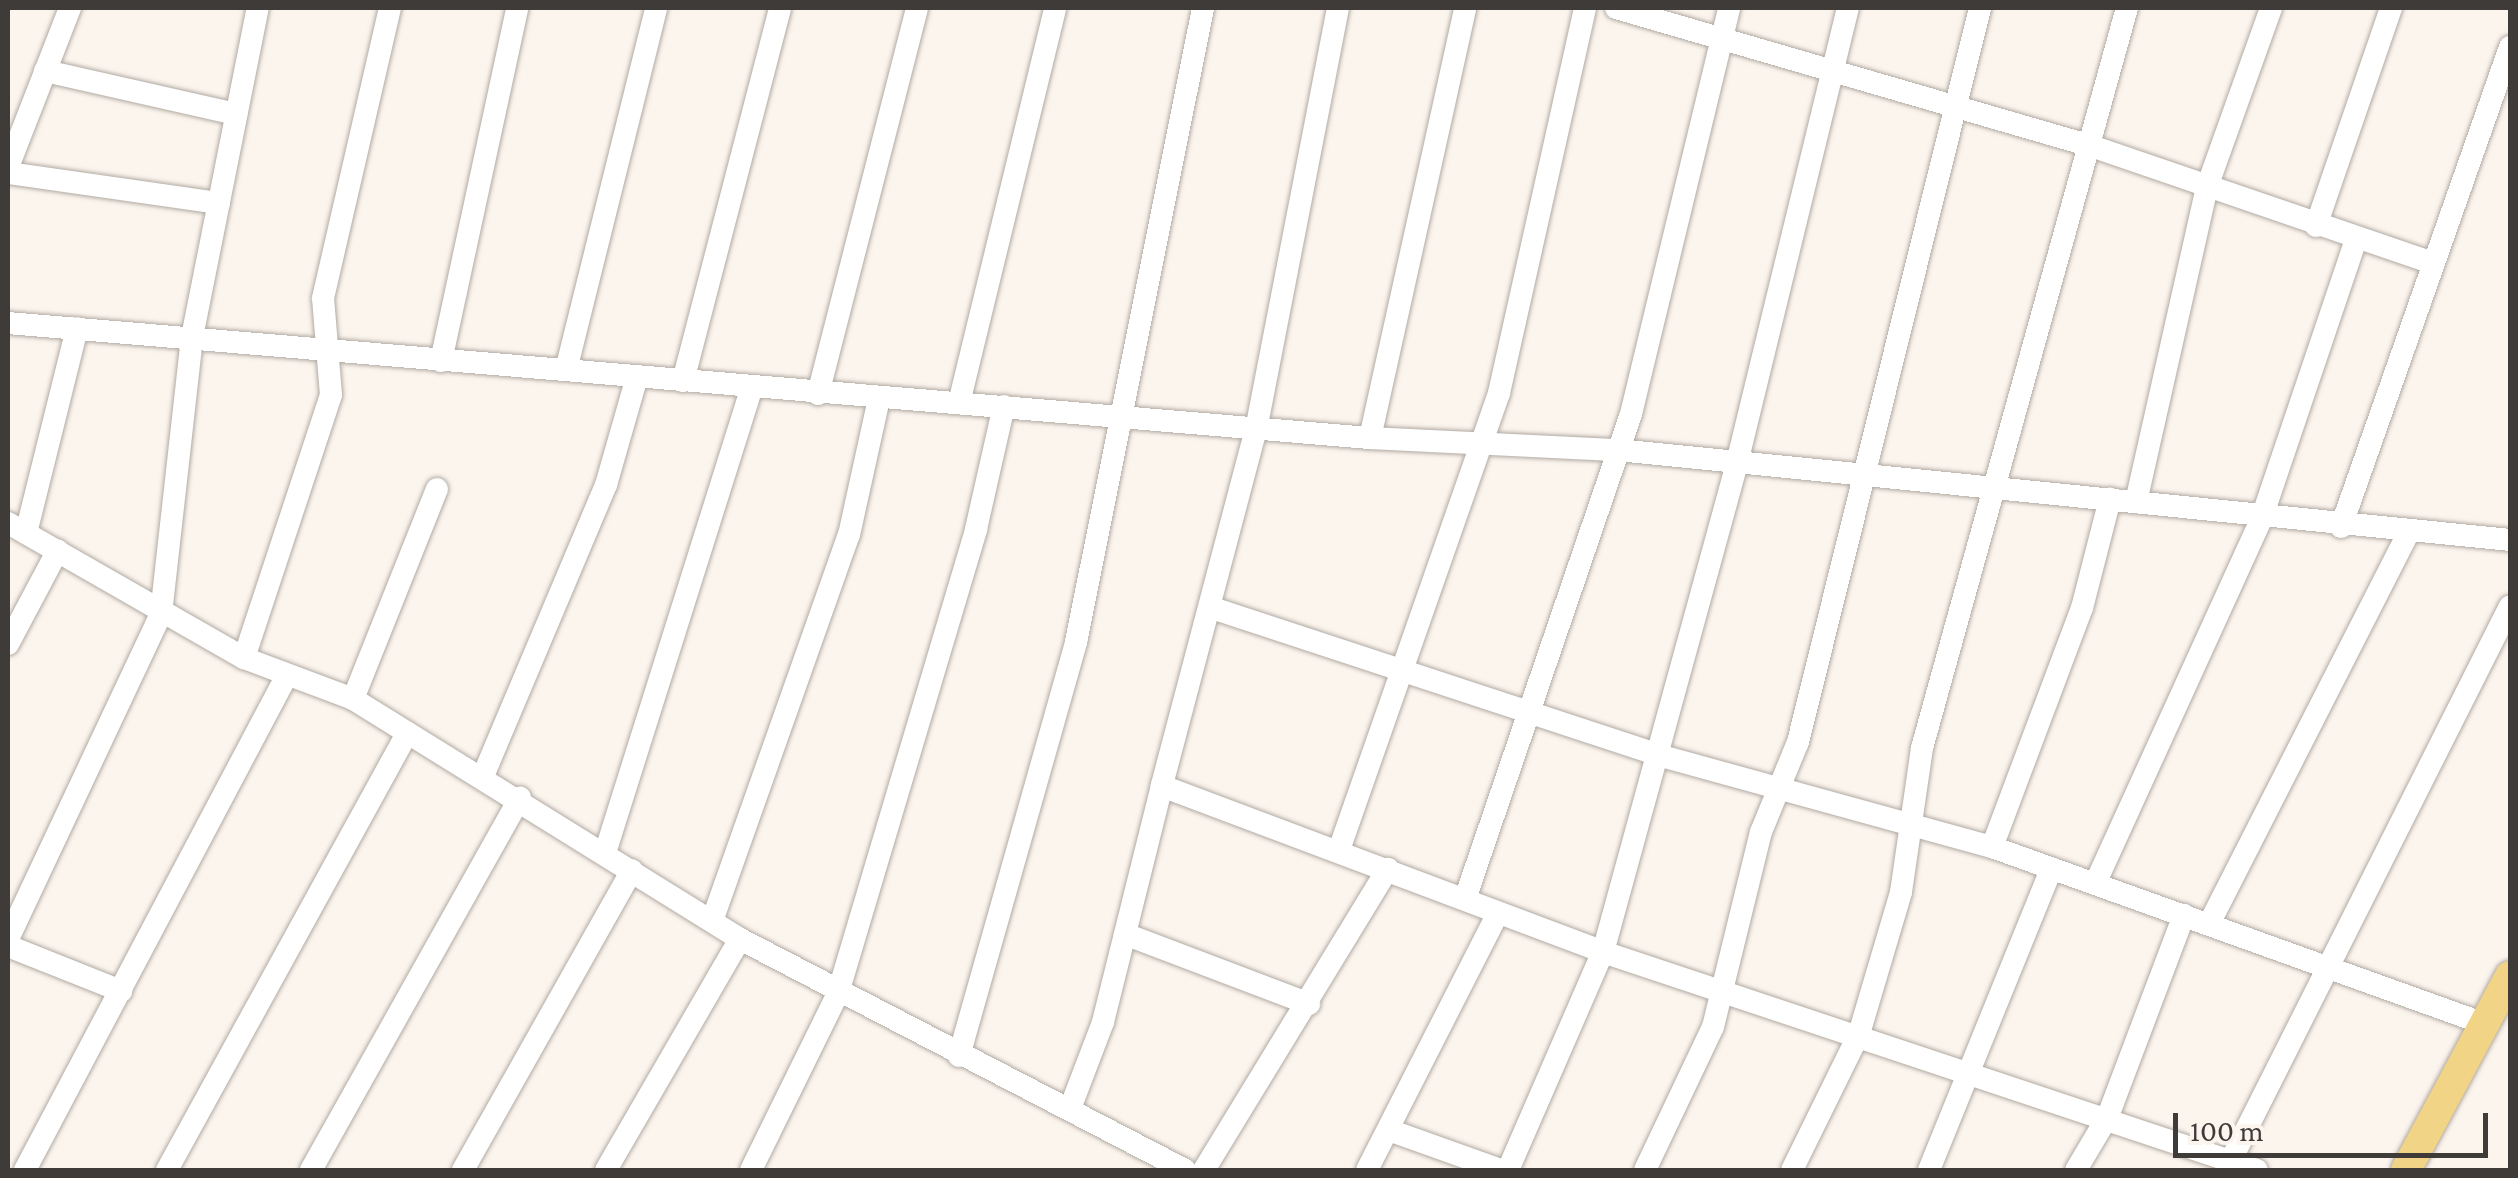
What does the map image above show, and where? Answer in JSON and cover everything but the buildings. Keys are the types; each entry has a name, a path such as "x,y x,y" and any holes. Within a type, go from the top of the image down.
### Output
{"main road":[{"path":"2416,1167 2510,976"}],"street":[{"path":"70,8 8,170 219,202"},
{"path":"121,991 8,943 161,614 192,336 258,8"},
{"path":"244,658 331,395 322,348 323,298 390,8"},
{"path":"441,361 517,8"},
{"path":"566,370 656,8"},
{"path":"683,381 780,8"},
{"path":"818,394 917,8"},
{"path":"959,403 1055,8"},
{"path":"959,1056 1076,642 1126,416 1203,8"},
{"path":"1071,1106 1124,934 1214,610 1256,429 1338,8"},
{"path":"1370,438 1466,8"},
{"path":"1340,850 1407,668 1481,443 1585,8"},
{"path":"1616,8 2090,146 2356,240 2430,262"},
{"path":"1464,899 1618,450 1729,8"},
{"path":"1389,1130 1505,1170 1604,952 1736,467 1848,8"},
{"path":"1645,1170 1723,990 1959,109 1980,8"},
{"path":"1792,1170 1858,1034 1910,828 1922,748 2127,8"},
{"path":"2136,502 2207,187 2271,8"},
{"path":"2316,226 2391,8"},
{"path":"2341,527 2430,262 2510,46"},
{"path":"45,71 236,114"},
{"path":"2094,884 2261,520 2356,240"},
{"path":"8,323 1370,438 1618,450 1736,467 2110,499 2261,520 2510,540"},
{"path":"77,328 17,528 161,614 244,658 352,700 520,798 740,939 959,1056 1071,1106 1186,1170"},
{"path":"483,776 606,486 637,376"},
{"path":"605,853 752,388"},
{"path":"712,920 849,534 879,398"},
{"path":"752,1170 838,992 976,529 1004,406"},
{"path":"352,700 438,489"},
{"path":"1992,847 2082,608 2110,499"},
{"path":"2209,924 2409,532"},
{"path":"8,644 58,550"},
{"path":"2228,1165 2324,965 2510,606"},
{"path":"1214,610 1407,668 1658,754 1780,784 1910,828 1992,847 2484,1024"},
{"path":"25,1170 287,675"},
{"path":"167,1170 407,732"},
{"path":"1162,786 1604,952 1977,1070 2108,1116 2228,1165 2257,1170"},
{"path":"311,1170 520,798"},
{"path":"1204,1170 1309,1004 1388,869"},
{"path":"463,1170 632,870"},
{"path":"1928,1170 1977,1070 2052,870"},
{"path":"1368,1170 1498,913"},
{"path":"2076,1170 2108,1116 2184,915"},
{"path":"1124,934 1309,1004"},
{"path":"606,1170 740,939"}]}
